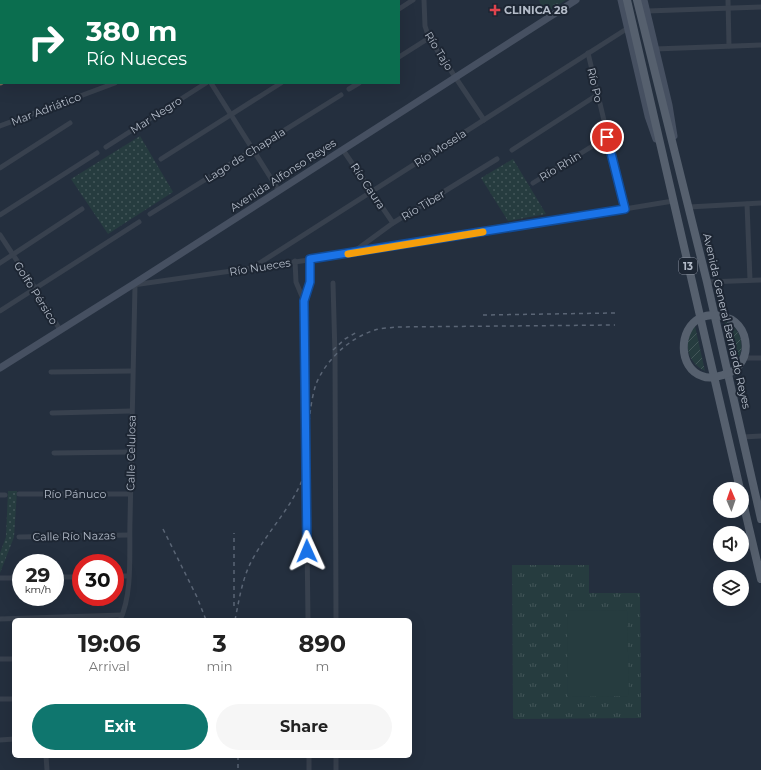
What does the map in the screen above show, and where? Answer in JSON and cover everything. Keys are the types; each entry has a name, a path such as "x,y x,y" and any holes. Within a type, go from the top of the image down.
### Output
{"main road":[{"name":"Avenida General Bernardo Reyes","path":"637,0 715,314 761,516"},
{"name":"13","path":"622,1 652,108 738,482"},
{"path":"715,314 725,316 741,329 746,344 744,358 735,370 728,374 714,377 701,376 693,371 687,362 684,352 684,342 687,332 692,324 700,318 715,314"},
{"path":"747,518 761,579"}],"street":[{"path":"400,8 413,0"},
{"name":"Río Tajo","path":"424,0 425,26 429,38 484,120"},
{"name":"Avenida Alfonso Reyes","path":"0,368 134,285 576,0"},
{"name":"Avenida General Bernardo Reyes","path":"644,0 671,117 675,152"},
{"path":"728,0 729,46"},
{"path":"622,1 648,116 663,155"},
{"path":"647,11 761,7"},
{"name":"Río Mosela","path":"252,268 628,28"},
{"path":"400,56 429,38"},
{"path":"656,49 761,45"},
{"name":"Río Po","path":"588,53 625,209"},
{"name":"Mar Adriático","path":"0,126 112,84"},
{"name":"Mar Negro","path":"106,147 204,84"},
{"path":"211,84 279,191"},
{"path":"161,159 279,84"},
{"path":"349,89 357,84"},
{"name":"Lago de Chapala","path":"150,214 340,95"},
{"path":"512,150 597,96"},
{"path":"0,168 70,123"},
{"name":"Río Rhin","path":"533,183 607,137"},
{"name":"Río Caura","path":"343,150 393,223"},
{"path":"0,215 97,153"},
{"name":"Río Tiber","path":"351,254 393,223 497,159"},
{"name":"Río Nueces","path":"134,285 351,254 673,201"},
{"path":"689,207 761,203"},
{"path":"747,204 750,280"},
{"path":"0,263 82,209"},
{"path":"0,311 139,222"},
{"name":"Golfo Pérsico","path":"0,235 35,288 60,330"},
{"path":"308,618 304,301 310,282 310,259"},
{"path":"295,262 296,282 304,301"},
{"path":"707,282 761,280"},
{"path":"333,283 336,355 334,391 336,618"},
{"name":"Calle Celulosa","path":"121,618 127,599 128,576 134,285"},
{"path":"744,358 761,358"},
{"path":"51,372 132,371"},
{"path":"52,413 131,411"},
{"path":"743,437 761,436"},
{"path":"54,453 131,452"},
{"name":"Río Pánuco","path":"19,494 130,494"},
{"name":"Calle Río Nazas","path":"19,537 129,535"},
{"path":"0,578 12,578"},
{"path":"0,619 12,619"},
{"path":"0,659 12,659"},
{"path":"0,699 12,699"},
{"path":"0,740 12,739"},
{"path":"46,758 47,770"},
{"path":"309,758 310,770"},
{"path":"336,758 336,770"}],"green space":[{"path":"539,0 566,0 544,14"},
{"path":"140,136 173,192 108,234 71,179"},
{"path":"513,159 546,214 508,221 481,178"},
{"path":"724,320 735,328 741,339 741,352 734,364"},
{"path":"695,326 705,371 694,363 688,351 689,338"},
{"path":"8,491 17,491 14,537 0,573 0,553 6,537"},
{"path":"512,565 589,565 589,593 640,593 641,718 513,718"},
{"path":"627,610 629,696 568,697 567,611"}],"railway":[{"path":"483,315 615,313"},
{"path":"235,618 243,583 251,562 289,505 304,476 307,458 310,410 316,384 320,375 332,358 348,344 356,338 375,330 396,327 615,325"},
{"path":"333,350 345,339 357,332"},
{"path":"163,529 197,597 205,618"},
{"path":"234,533 234,606"},
{"path":"238,758 238,770"}],"slow traffic":[{"path":"348,254 483,232"}],"place":[{"name":"CLINICA 28","path":"495,10"}],"route":[{"path":"307,551 304,301 310,282 310,259 351,254 625,209 607,137"}]}
